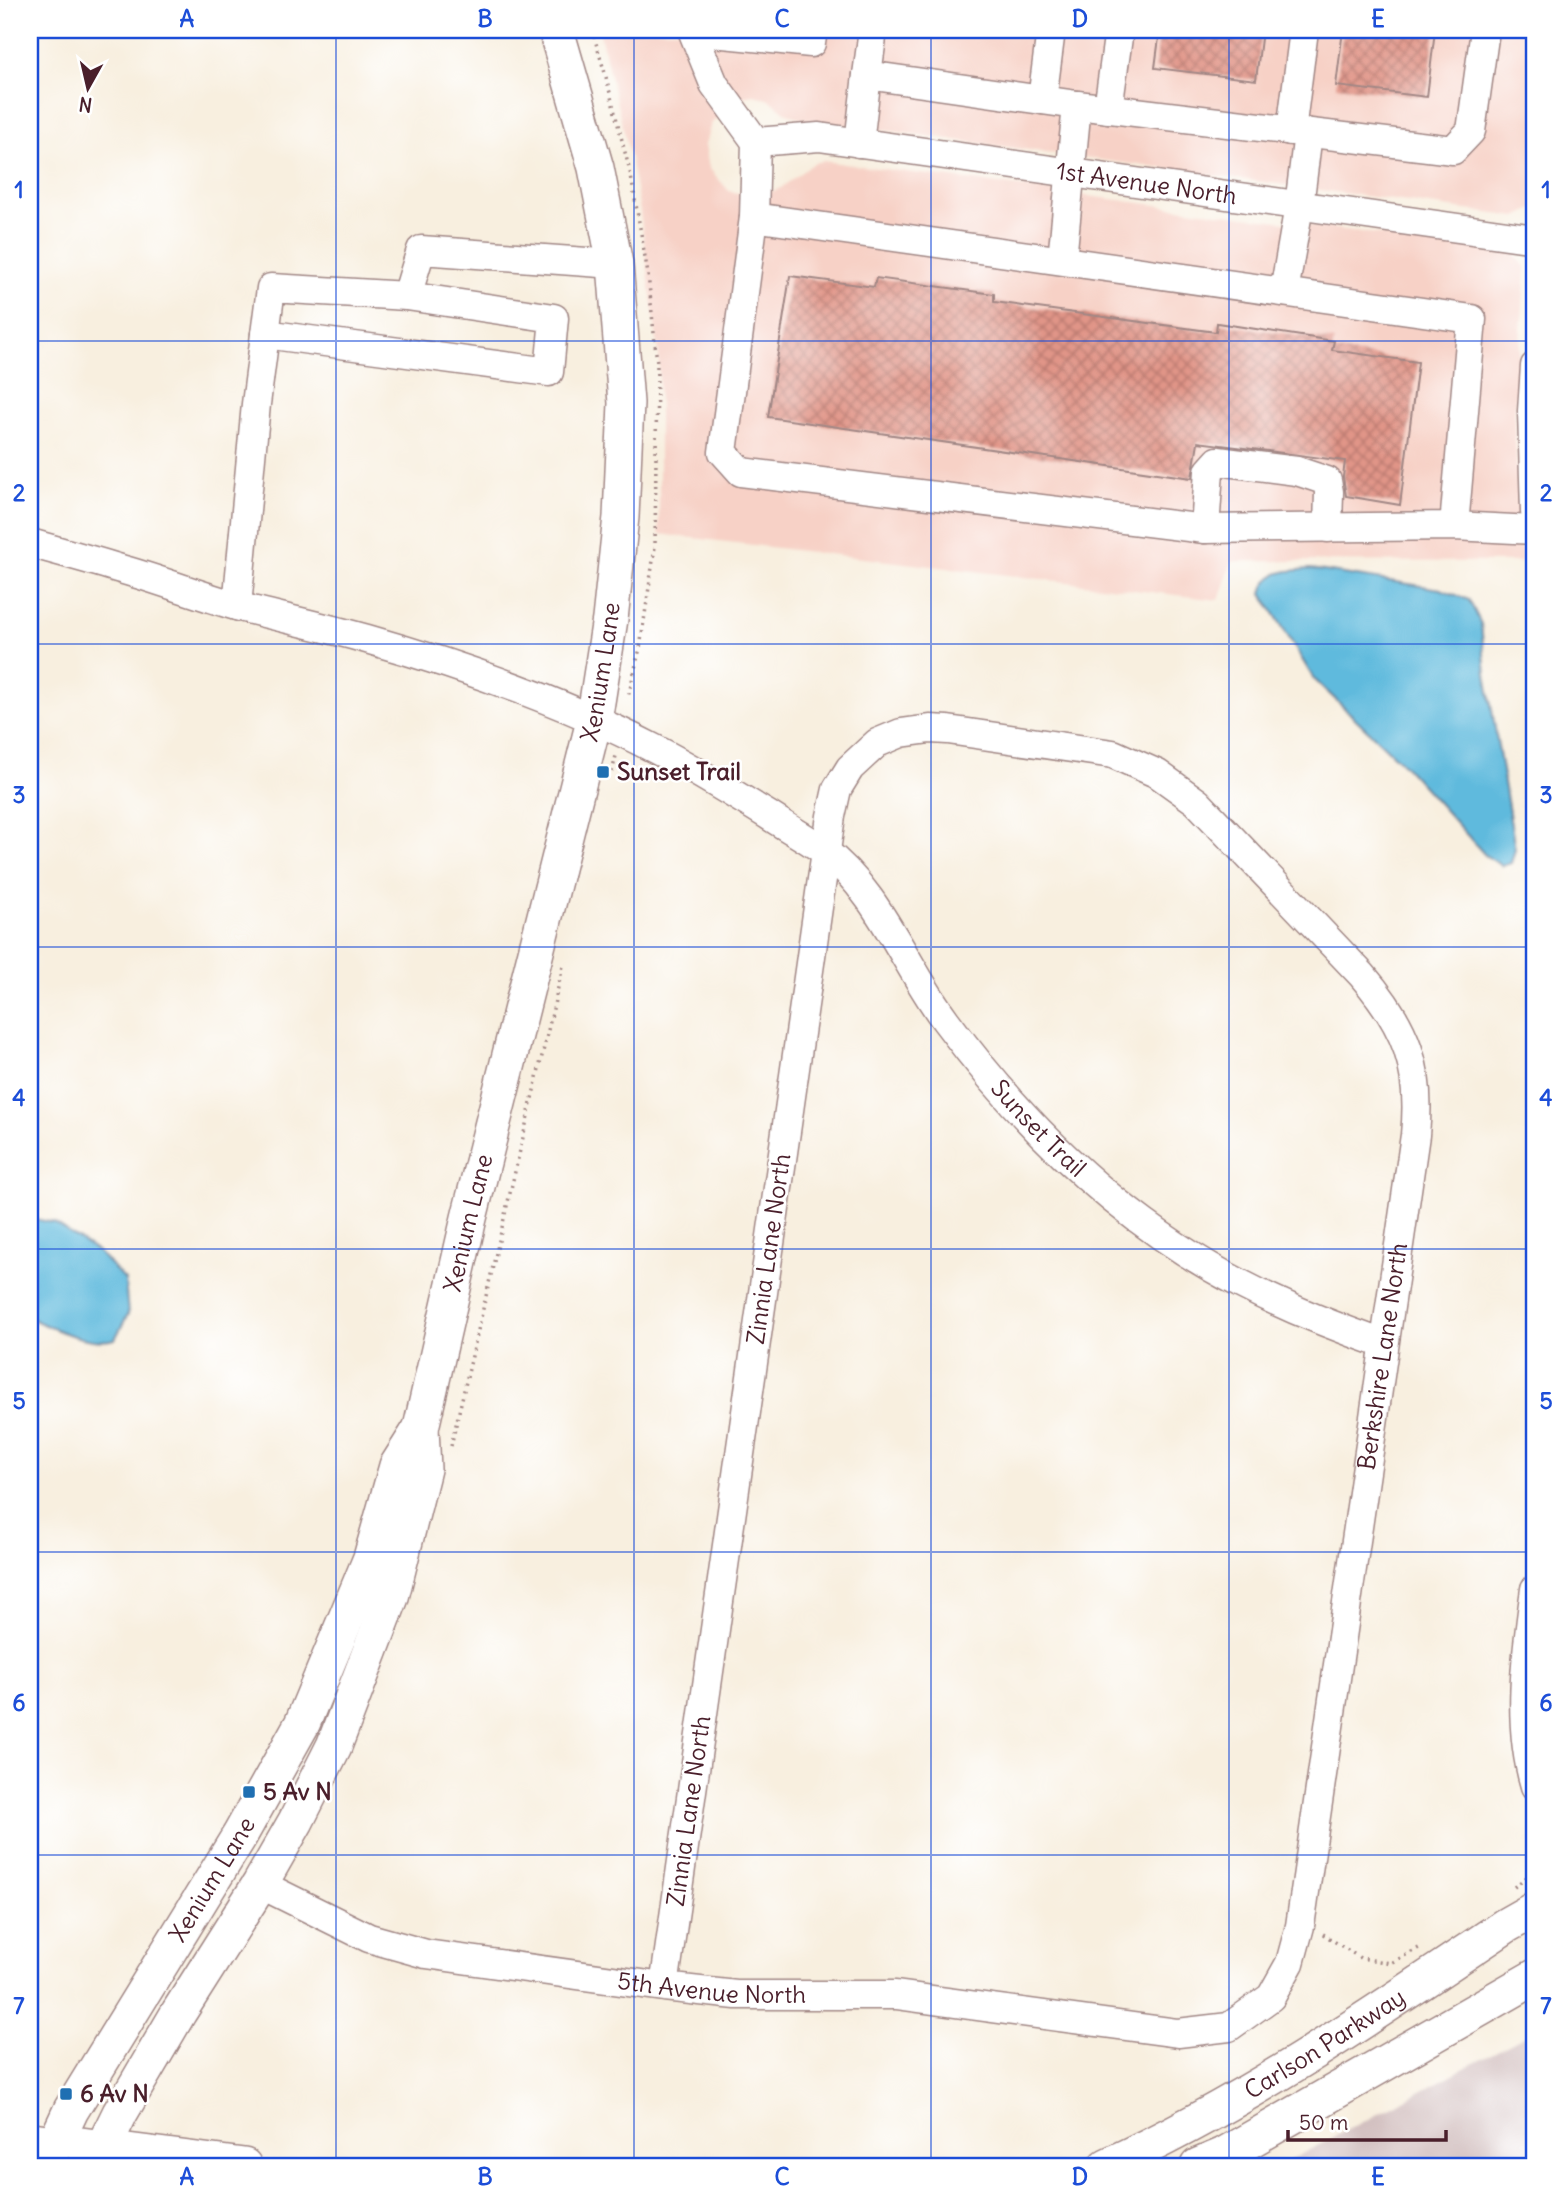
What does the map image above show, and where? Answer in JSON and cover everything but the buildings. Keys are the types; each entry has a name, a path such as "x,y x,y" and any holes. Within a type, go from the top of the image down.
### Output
{"main road":[{"name":"Xenium Lane","path":"99,2157 120,2113 179,2012 260,1884 334,1746 391,1597 423,1469 421,1428 469,1218 594,720 610,619 621,517 626,433 615,264 586,130 556,30"},
{"name":"Xenium Lane","path":"44,2148 72,2110 240,1835 302,1724 371,1558 397,1466 421,1428"},
{"name":"Carlson Parkway","path":"1107,2166 1198,2122 1325,2047 1505,1926 1523,1900"},
{"name":"Carlson Parkway","path":"1198,2166 1236,2148 1535,1977"},
{"path":"44,2148 99,2157 244,2166"}],"street":[{"path":"813,30 811,43 692,31 714,84 756,142 754,217 723,452 741,472 1205,529 1454,526 1535,530"},
{"path":"859,143 873,30"},
{"path":"1042,100 1051,30"},
{"path":"1108,109 1119,30"},
{"path":"1284,292 1299,206 1304,30"},
{"path":"867,75 1108,109 1453,150 1471,131 1485,30"},
{"path":"1062,260 1077,105"},
{"name":"1st Avenue North","path":"756,142 819,137 1535,239"},
{"path":"754,217 1472,319 1454,526"},
{"path":"407,296 421,250 615,264"},
{"path":"237,606 265,334 271,288 407,296 554,318 549,372 265,334"},
{"path":"1535,366 1532,411 1535,512"},
{"path":"1205,529 1209,471 1218,461 1297,471 1327,481 1328,528"},
{"name":"Sunset Trail","path":"30,543 237,606 369,639 501,683 594,720 657,750 745,801 825,852 876,909 932,1003 978,1064 1016,1109 1067,1160 1153,1228 1241,1284 1326,1323 1384,1344"},
{"name":"Zinnia Lane North","path":"664,1987 834,800 842,779 857,759 887,738 913,730 930,729 1091,750"},
{"name":"Berkshire Lane North","path":"1091,750 1113,754 1142,765 1197,802 1363,975 1385,1002 1402,1033 1413,1066 1417,1118 1300,1926 1290,1963 1271,1997 1229,2027 1178,2033"},
{"path":"1535,1589 1525,1713 1527,1750 1535,1786"},
{"name":"5th Avenue North","path":"260,1884 369,1938 426,1954 664,1987 736,1994 897,1995 1178,2033"}],"path":[{"path":"1523,1900 1528,1876 1535,1874"},
{"path":"1300,1926 1317,1930 1360,1958 1391,1963 1423,1946"}],"shaded area":[{"path":"599,30 1535,30 1535,208 1517,217 802,119 785,112 769,99 754,95 741,97 725,109 711,124 705,144 709,168 729,191 756,197 781,188 813,163 823,161 1513,252 1526,268 1514,418 1522,562 1232,561 1219,600 659,534 659,355 631,161"},
{"path":"1535,2031 1535,2166 1279,2166"}],"water":[{"path":"1311,569 1441,589 1469,600 1481,624 1486,674 1515,849 1511,863 1502,866 1485,855 1404,765 1314,679 1262,593 1269,579 1281,572"},
{"path":"30,1218 54,1223 99,1253 125,1280 128,1314 115,1339 105,1341 83,1338 30,1318"}],"place":[{"name":"Sunset Trail","path":"603,772"},
{"name":"5 Av N","path":"249,1792"},
{"name":"6 Av N","path":"66,2094"}]}
